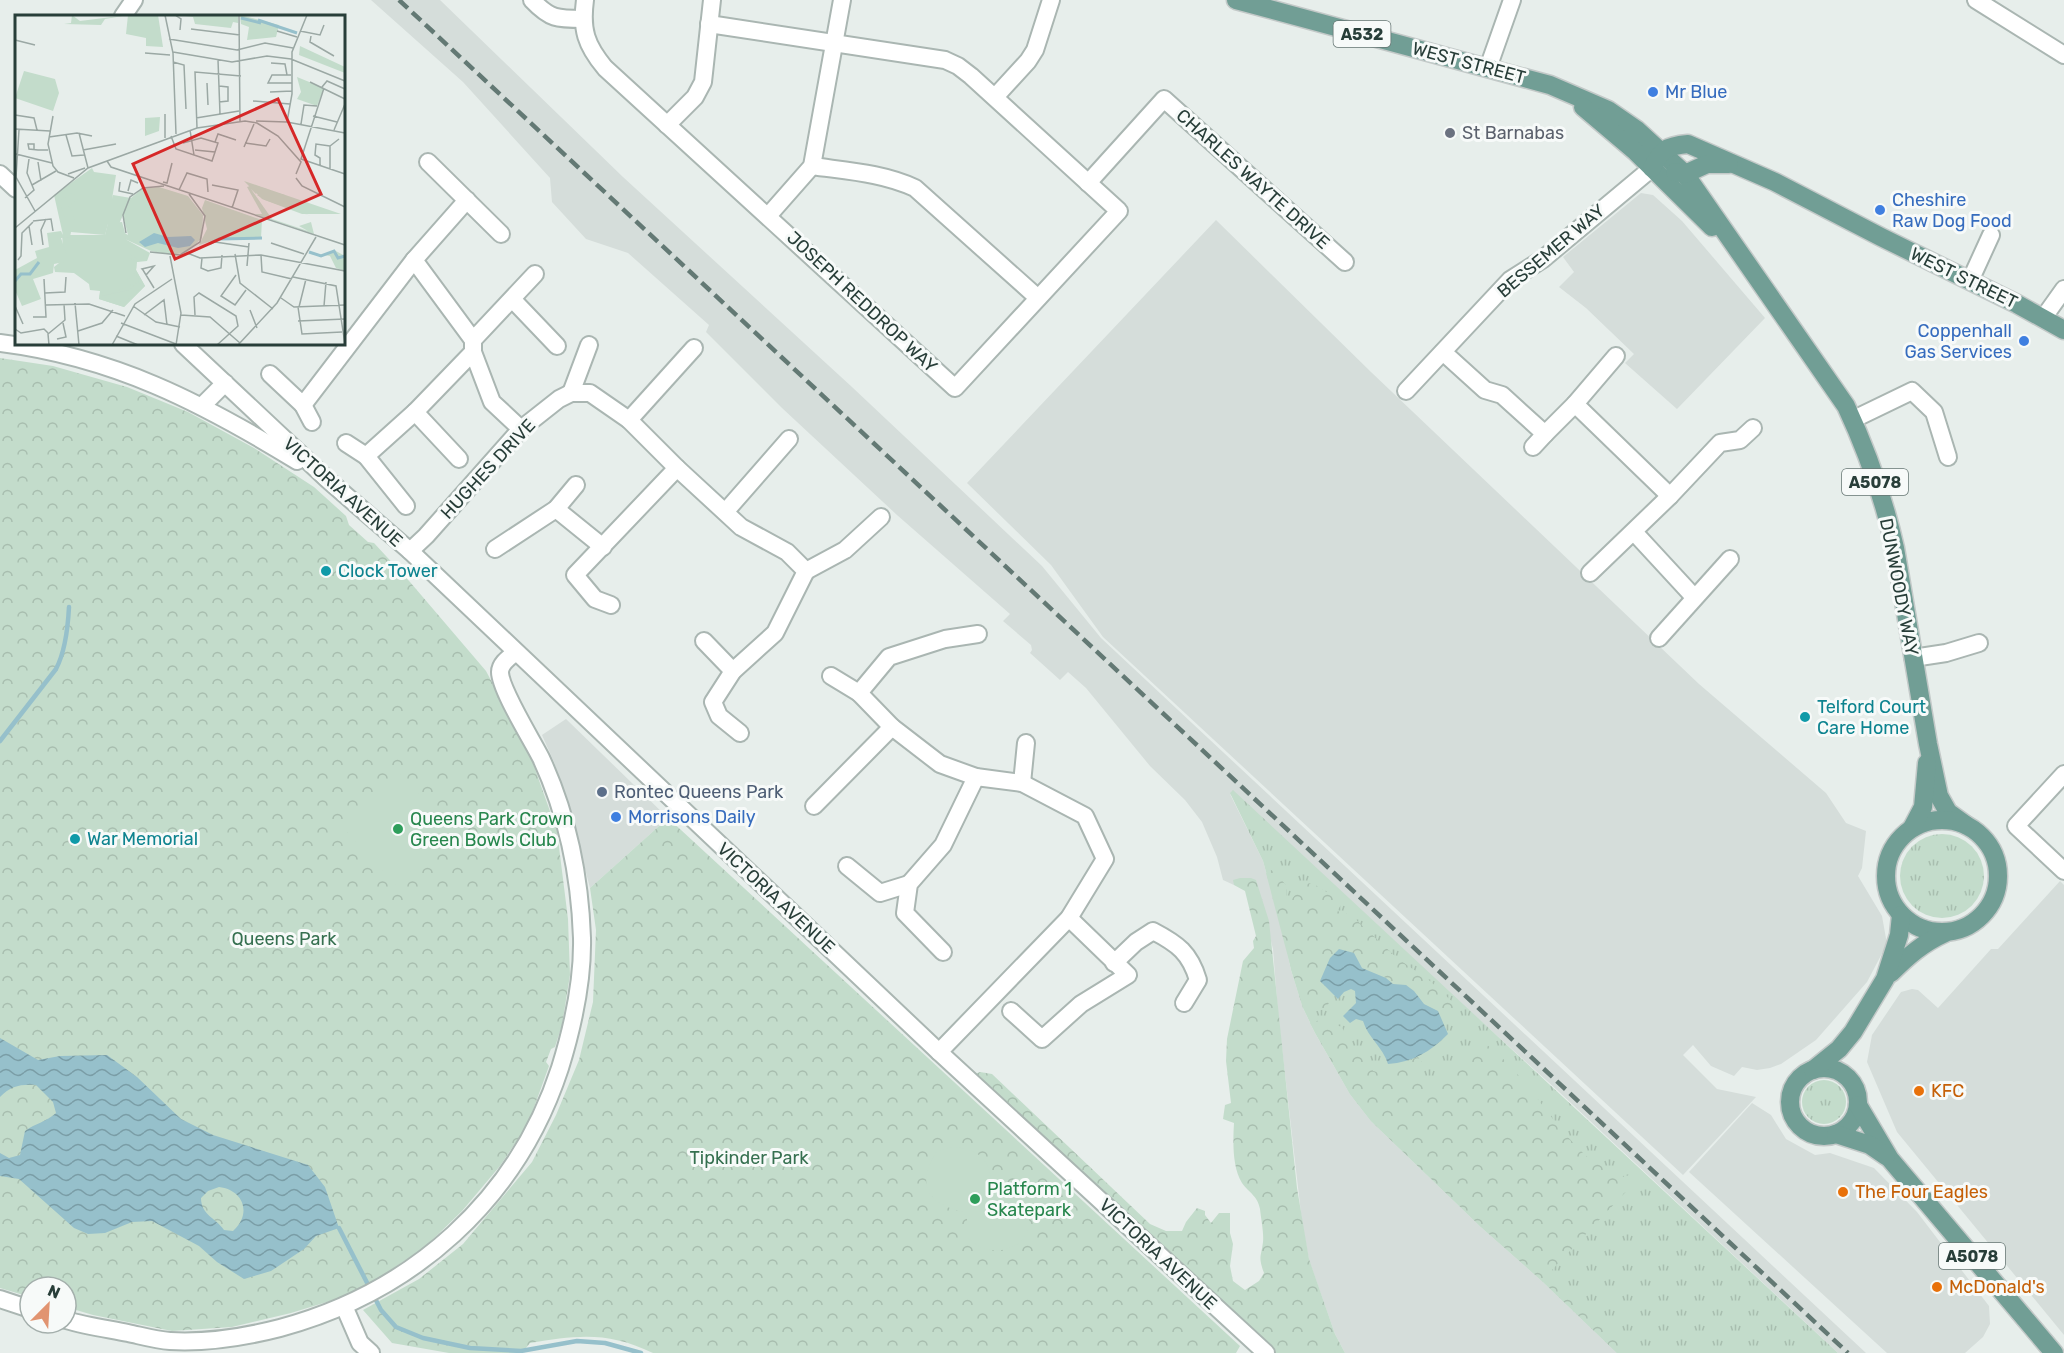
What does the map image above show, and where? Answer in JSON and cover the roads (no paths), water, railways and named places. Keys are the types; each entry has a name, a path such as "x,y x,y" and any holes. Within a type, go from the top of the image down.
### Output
{"main road":[{"name":"WEST STREET","path":"1236,0 1550,85 1608,110 1637,130 1685,174 1707,164 1734,164"},
{"name":"WEST STREET","path":"1563,92 1600,120 1672,189"},
{"name":"WEST STREET","path":"1661,151 1675,145 1688,144 1775,182 2044,317 2064,330"},
{"path":"1661,151 1652,168 1685,174"},
{"name":"DUNWOODY WAY","path":"1685,174 1846,406 1860,437 1890,527 1939,796 1948,813 1966,825"},
{"name":"DUNWOODY WAY","path":"1672,189 1740,252"},
{"name":"DUNWOODY WAY","path":"1912,828 1923,807 1928,744"},
{"path":"1885,979 1910,954 1927,942 1976,922 1995,897 1999,881 1998,866 1993,850 1982,836 1966,825 1948,820 1929,821 1912,828 1898,842 1890,855 1886,870 1886,885 1889,896 1901,915 1914,925 1929,931 1945,933"},
{"path":"1853,1032 1848,1055 1852,1083 1857,1093 1858,1105 1855,1117 1849,1125 1836,1134 1822,1136 1811,1133 1801,1127 1792,1113 1791,1096 1795,1085 1800,1078 1839,1049 1853,1032 1885,979 1899,935 1901,915"},
{"path":"1813,1070 1828,1068 1841,1073 1852,1083"},
{"name":"A5078","path":"1858,1105 1890,1159 2054,1353"},
{"name":"A5078","path":"1836,1134 1870,1145 1890,1159"}],"street":[{"path":"124,15 134,0"},
{"path":"532,0 550,17 583,20 585,0"},
{"path":"667,125 695,97 703,82 712,0"},
{"path":"768,216 812,166 842,0"},
{"path":"995,97 1035,50 1051,0"},
{"path":"1488,68 1512,0"},
{"path":"1976,0 2064,55"},
{"name":"JOSEPH REDDROP WAY","path":"583,20 585,34 595,57 605,68 955,388 1038,298"},
{"path":"709,24 945,60 958,66 995,97 1119,211 1038,298 915,188 879,175 812,166"},
{"name":"CHARLES WAYTE DRIVE","path":"1088,183 1164,99 1345,262"},
{"path":"428,162 501,234"},
{"name":"BESSEMER WAY","path":"1406,391 1510,280 1543,259 1652,168"},
{"path":"303,405 414,260 466,200"},
{"path":"1970,281 1991,235"},
{"path":"414,260 473,346 492,402 521,429"},
{"path":"366,456 415,412 535,274"},
{"path":"2044,317 2064,289"},
{"path":"513,300 557,346"},
{"path":"0,343 37,348 103,365 166,388 256,436 328,480"},
{"name":"VICTORIA AVENUE","path":"184,345 328,480 410,551 939,1052 1266,1353"},
{"path":"589,345 571,393 590,393 629,420 741,527 787,552 806,571"},
{"path":"629,420 694,348"},
{"path":"1443,352 1485,390 1502,395 1539,441 1575,404 1616,356"},
{"path":"270,374 303,405 312,422"},
{"path":"202,406 225,383"},
{"path":"1852,420 1912,391 1934,412 1948,458"},
{"name":"HUGHES DRIVE","path":"410,551 521,429 559,399 571,393"},
{"path":"1575,404 1670,496"},
{"path":"415,412 459,459"},
{"path":"1590,573 1670,496 1720,443 1740,440 1753,428"},
{"path":"726,511 789,439"},
{"path":"346,443 366,456 406,506"},
{"path":"611,605 596,599 575,575 677,468"},
{"path":"495,549 556,509 576,485"},
{"path":"556,509 603,547"},
{"path":"740,733 719,716 714,702 733,671 775,633 806,571 845,550 881,517"},
{"path":"1634,532 1694,597"},
{"path":"1659,638 1730,559"},
{"path":"859,693 889,657 945,639 978,634"},
{"path":"704,640 733,671"},
{"path":"1913,658 1946,653 1979,644"},
{"path":"78,1323 172,1347 233,1338 306,1321 362,1298 409,1270 449,1239 475,1213 511,1168 546,1106 572,1028 582,949 577,877 558,800 500,674 504,663 516,652"},
{"path":"831,676 859,693 892,727 939,764 976,777 1022,783 1085,816 1105,859 1068,918 939,1052"},
{"path":"814,806 892,727"},
{"path":"1022,783 1026,743"},
{"path":"2064,774 2016,826 2064,871"},
{"path":"943,952 905,913 909,885 943,845 976,777"},
{"path":"847,866 880,893 909,885"},
{"path":"1011,1011 1042,1040 1081,1004 1128,975 1068,918"},
{"path":"1114,963 1136,942 1153,931 1175,942 1193,962 1198,980 1184,1003"},
{"path":"0,1299 18,1305"},
{"path":"344,1306 360,1343 371,1353"}],"water":[{"path":"1339,949 1354,953 1362,968 1386,978 1393,984 1406,985 1414,991 1424,1004 1438,1011 1448,1034 1421,1055 1388,1064 1363,1021 1356,1019 1350,1023 1343,1016 1356,1003 1355,991 1351,989 1344,992 1338,999 1320,981 1330,958"},
{"path":"0,1038 38,1060 60,1056 107,1055 137,1077 181,1119 213,1135 308,1165 325,1187 339,1228 316,1236 304,1249 271,1271 244,1279 217,1262 199,1246 152,1221 132,1222 105,1233 88,1234 74,1228 19,1179 0,1176 0,1153 9,1158 20,1155 25,1131 56,1113 53,1102 36,1085 16,1086 0,1097","holes":["219,1187 228,1189 239,1198 244,1210 239,1224 233,1231 224,1230 206,1212 201,1198 208,1191"]}],"waterway":[{"path":"0,741 56,669 64,647 69,607"},
{"path":"339,1228 381,1310 396,1327 423,1338 470,1348 521,1351 577,1341 605,1343 641,1353"}],"railway":[{"path":"399,0 1848,1353"}],"place":[{"name":"Mr Blue","path":"1653,92"},
{"name":"St Barnabas","path":"1450,133"},
{"name":"Cheshire Raw Dog Food","path":"1880,210"},
{"name":"Coppenhall Gas Services","path":"2024,341"},
{"name":"Clock Tower","path":"326,571"},
{"name":"Telford Court Care Home","path":"1805,717"},
{"name":"Rontec Queens Park","path":"602,792"},
{"name":"Morrisons Daily","path":"616,817"},
{"name":"Queens Park Crown Green Bowls Club","path":"398,829"},
{"name":"War Memorial","path":"75,839"},
{"name":"KFC","path":"1919,1091"},
{"name":"The Four Eagles","path":"1843,1192"},
{"name":"Platform 1 Skatepark","path":"975,1199"},
{"name":"McDonald's","path":"1937,1287"}],"park label":[{"name":"Queens Park","path":"284,939"},
{"name":"Tipkinder Park","path":"749,1158"}]}
